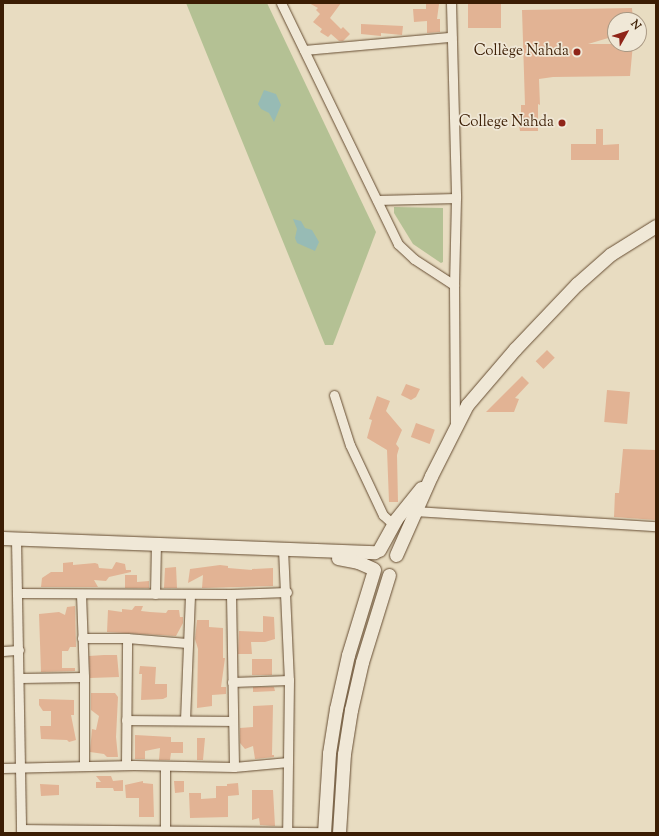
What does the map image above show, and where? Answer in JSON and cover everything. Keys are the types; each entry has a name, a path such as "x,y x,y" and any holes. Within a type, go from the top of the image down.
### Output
{"main road":[{"path":"339,833 344,754 351,710 362,662 389,574 397,567 396,555 455,426 467,405 500,366 577,284 611,254 656,226"},
{"path":"324,832 329,753 336,709 350,648 374,570 372,559 393,524 431,476"},
{"path":"3,538 303,550 391,550 396,555"},
{"path":"303,550 358,562 381,575 389,574"}],"street":[{"path":"282,3 398,244 414,259 454,285"},
{"path":"451,3 456,198 454,285 455,426"},
{"path":"304,50 451,37"},
{"path":"377,200 456,198"},
{"path":"334,395 350,445 383,515 393,524"},
{"path":"415,511 656,526"},
{"path":"16,538 20,678 21,831 324,832"},
{"path":"155,594 156,543"},
{"path":"283,549 287,592 289,680 287,832"},
{"path":"18,593 231,594 287,592"},
{"path":"81,594 84,677 84,765"},
{"path":"185,720 190,594"},
{"path":"231,594 234,767"},
{"path":"82,638 127,638 187,643"},
{"path":"126,765 127,638"},
{"path":"3,650 19,650"},
{"path":"20,678 84,677"},
{"path":"232,682 289,680"},
{"path":"126,720 233,721"},
{"path":"3,768 84,765 234,767 288,762"},
{"path":"165,766 165,832"}],"green space":[{"path":"186,3 267,3 376,232 333,345 325,345"},
{"path":"394,207 443,208 443,262 441,263 413,244 394,213"}],"water":[{"path":"264,90 276,94 281,105 274,122 269,113 261,109 258,104"},
{"path":"293,219 301,221 305,228 312,230 319,242 315,251 297,243 295,238 297,229"}],"building":[{"path":"309,3 341,3 330,18 341,29 343,27 350,34 343,41 339,41 331,34 328,37 320,32 322,29 313,22 320,14 316,10 318,8"},
{"path":"426,3 439,4 437,19 440,19 440,32 427,33 427,21 414,22 413,9 426,9"},
{"path":"468,3 501,3 501,28 468,28"},
{"name":"Collège Nahda","path":"632,8 632,12 607,12 607,38 588,44 607,44 607,52 632,52 630,76 553,77 539,79 540,105 538,104 538,131 520,131 517,114 521,114 521,105 525,105 522,10"},
{"path":"361,24 403,26 402,35 381,33 381,36 361,34"},
{"path":"596,129 603,129 603,145 619,144 619,160 571,160 571,144 596,144"},
{"path":"547,350 555,358 543,369 536,361"},
{"path":"522,376 529,383 515,398 519,399 514,412 486,412"},
{"path":"406,384 420,389 416,397 411,400 401,395"},
{"path":"607,390 630,392 627,424 604,422"},
{"path":"377,396 390,401 386,411 402,430 396,444 399,448 397,455 398,502 389,502 387,450 367,438 372,420 369,419"},
{"path":"416,423 435,430 430,444 411,437"},
{"path":"623,449 656,450 656,520 614,517 615,493 619,493"},
{"path":"73,562 73,565 95,563 98,564 99,568 112,569 116,562 125,564 126,570 131,570 131,572 109,577 106,581 94,580 98,587 41,587 42,578 51,572 63,572 63,563"},
{"path":"220,565 228,566 228,568 252,570 273,568 273,586 202,588 203,575 188,583 190,569"},
{"path":"176,567 177,588 164,588 165,568"},
{"path":"125,575 137,575 137,582 149,581 149,588 125,588"},
{"path":"75,606 76,647 70,647 68,651 62,651 62,668 75,668 75,671 41,672 39,614 59,612 65,615 67,607"},
{"path":"135,606 143,606 141,611 150,612 166,613 168,610 179,610 180,617 183,617 183,623 176,636 107,632 108,610 122,612 122,609 132,610"},
{"path":"263,616 274,617 275,639 265,642 251,642 252,654 238,654 239,631 263,632"},
{"path":"197,620 209,620 209,627 223,628 223,658 225,658 221,687 226,687 226,694 212,695 212,706 197,708 198,649 195,639"},
{"path":"117,655 119,677 90,678 89,656"},
{"path":"252,659 272,659 272,675 252,675"},
{"path":"140,666 156,667 155,684 167,684 167,697 163,699 141,700 142,674 139,674"},
{"path":"253,687 274,687 275,691 253,692"},
{"path":"91,693 115,693 118,697 116,737 118,757 107,757 104,754 90,752 92,729 96,730 99,716 91,710"},
{"path":"39,699 74,700 74,715 71,715 76,740 69,742 67,740 41,739 40,726 51,726 51,711 43,711 39,705"},
{"path":"273,705 272,755 274,755 274,757 255,759 253,746 245,749 240,743 240,728 253,727 253,706"},
{"path":"135,735 171,737 171,742 183,742 183,753 171,753 170,760 159,760 160,748 145,751 145,759 135,759"},
{"path":"197,738 205,738 203,760 197,760"},
{"path":"96,776 111,776 113,781 123,780 123,791 114,791 113,788 96,788 96,782 101,782"},
{"path":"143,781 143,783 153,784 154,817 139,817 139,798 126,798 125,785"},
{"path":"174,781 184,781 184,792 175,793"},
{"path":"238,783 239,795 228,796 228,817 190,818 189,793 201,793 201,799 216,798 216,786 227,786 227,784"},
{"path":"40,784 59,785 59,795 41,796"},
{"path":"252,790 273,790 275,826 260,825 259,818 252,820"}],"place":[{"name":"Collège Nahda","path":"577,52"},
{"name":"College Nahda","path":"562,123"}]}
